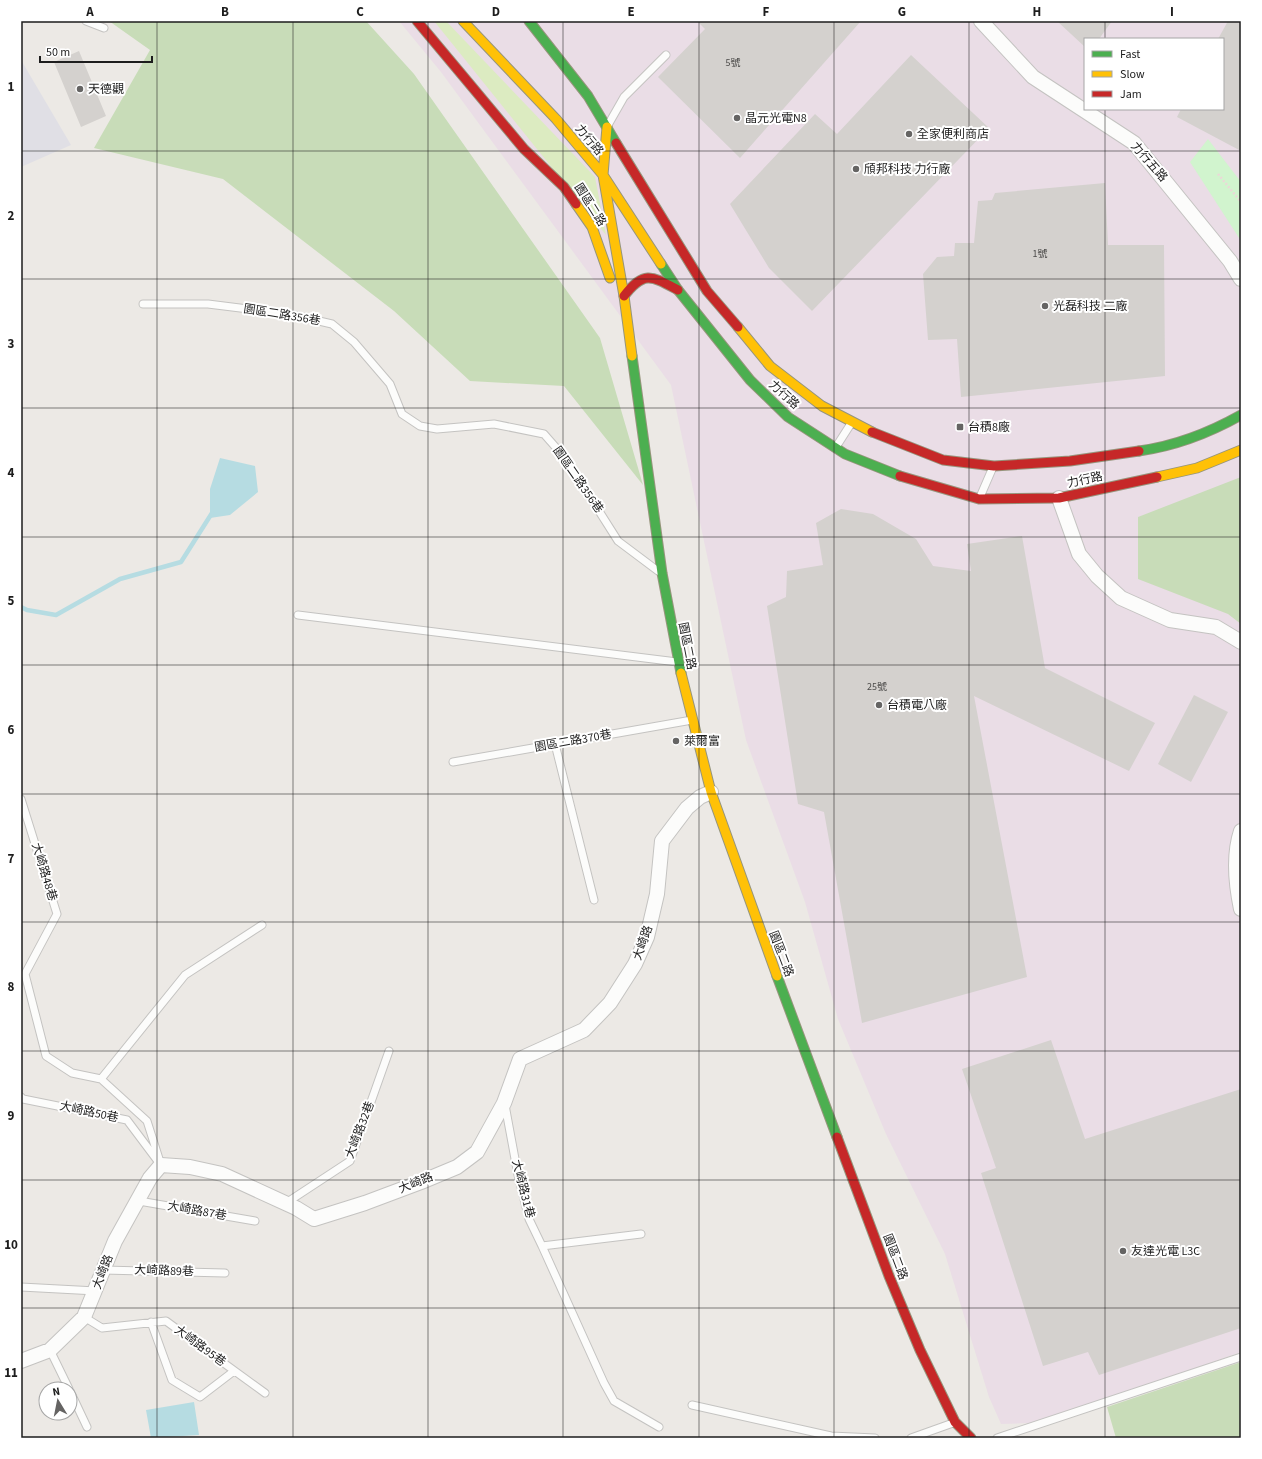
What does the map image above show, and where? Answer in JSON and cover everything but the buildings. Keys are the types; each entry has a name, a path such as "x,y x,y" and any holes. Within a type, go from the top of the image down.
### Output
{"street":[{"name":"園區二路","path":"417,21 524,149 564,187 592,227 620,308 662,573 678,662 710,792 756,920 889,1276 920,1350 955,1422 971,1438"},
{"name":"力行路","path":"463,21 556,119 603,175 678,290 750,380 788,417 846,454 909,479 979,499 1059,498 1197,468 1241,450"},
{"name":"力行路","path":"530,21 588,96 707,291 770,366 822,406 880,436 943,460 994,466 1070,461 1166,447 1223,425 1241,415"},
{"name":"力行五路","path":"981,21 1033,77 1134,143 1230,261 1241,280"},
{"name":"園區二路","path":"607,127 603,175 624,296 644,452"},
{"path":"624,296 634,282 643,277 650,277 662,281 678,290"},
{"path":"1059,498 1079,554 1097,576 1121,598 1170,620 1216,627 1241,642"},
{"name":"大崎路","path":"21,1361 50,1350 84,1316 96,1291 115,1242 150,1178 161,1165 190,1167 213,1171 286,1204 314,1219 365,1203 457,1166 477,1152 504,1103 520,1059 584,1030 610,1003 635,964 647,938 657,894 662,841 687,808 700,797 710,792"},
{"path":"1241,831 1238,842 1236,867 1241,909"}],"lane":[{"path":"86,21 104,28"},
{"path":"607,127 624,96 666,55"},
{"name":"園區二路356巷","path":"143,304 208,304 289,314 332,324 354,342 390,384 402,414 420,426 437,430 494,424 544,434 566,459 618,541 662,573"},
{"path":"836,447 852,422"},
{"path":"979,499 994,466"},
{"path":"298,615 678,662"},
{"name":"園區二路370巷","path":"454,762 692,720"},
{"path":"555,744 594,900"},
{"name":"大崎路48巷","path":"21,799 57,914 23,973 46,1056 72,1073 101,1079"},
{"path":"161,1165 147,1121 101,1079 185,975 262,926"},
{"name":"大崎路32巷","path":"286,1204 350,1161 389,1051"},
{"name":"大崎路50巷","path":"21,1097 23,1099 127,1120 161,1165"},
{"name":"大崎路31巷","path":"504,1103 518,1174 529,1219 604,1383 614,1401 659,1427"},
{"name":"大崎路87巷","path":"138,1201 255,1221"},
{"path":"542,1246 641,1234"},
{"name":"大崎路89巷","path":"103,1270 225,1273"},
{"path":"21,1288 96,1291"},
{"name":"大崎路95巷","path":"84,1316 102,1328 166,1321 265,1393"},
{"path":"151,1322 172,1380 200,1397 234,1371"},
{"path":"50,1350 66,1381"},
{"path":"997,1438 1241,1357"},
{"path":"692,1406 831,1436 875,1438"},
{"path":"78,1407 88,1428"},
{"path":"911,1438 955,1422"}],"path":[{"path":"1218,174 1241,202"}],"shaded area":[{"path":"399,21 1241,21 1241,1352 1122,1394 1029,1423 1001,1424 989,1397 945,1254 886,1134 838,1019 805,902 746,740 671,385 441,72"},
{"path":"21,60 71,145 21,167"}],"green space":[{"path":"109,21 366,21 414,74 600,338 643,485 564,386 470,381 394,311 223,179 94,148 150,50"},
{"path":"434,21 446,21 595,177 606,235"},
{"path":"1208,139 1241,182 1241,241 1190,162"},
{"path":"1241,477 1241,624 1228,614 1138,579 1138,517"},
{"path":"1241,1362 1241,1438 1116,1438 1107,1407"}],"water":[{"path":"220,458 255,466 258,492 230,515 210,518 210,489"},
{"path":"194,1402 199,1435 151,1438 146,1410"}],"waterway":[{"path":"21,607 27,610 56,615 120,579 181,562 212,513"}],"traffic: fast":[{"path":"529,21 588,96 616,143"},
{"path":"661,264 678,290 750,380 788,417 845,454 900,476"},
{"path":"632,356 662,573 681,673"},
{"path":"1139,451 1166,446 1192,438 1217,428 1241,415"},
{"path":"777,976 837,1137"}],"traffic: slow":[{"path":"463,21 556,119 603,175 661,264"},
{"path":"607,127 603,175 624,296 632,356"},
{"path":"576,204 592,227 610,278"},
{"path":"738,327 770,366 822,406 872,432"},
{"path":"1157,477 1197,468 1241,450"},
{"path":"681,673 711,792 777,976"}],"traffic: jam":[{"path":"417,21 524,149 564,187 576,204"},
{"path":"616,143 707,291 738,327"},
{"path":"624,296 637,282 649,278 661,281 678,290"},
{"path":"872,432 943,460 994,466 1070,461 1139,451"},
{"path":"900,476 979,499 1059,498 1157,477"},
{"path":"837,1137 889,1276 920,1350 955,1422 971,1438"}],"place":[{"name":"天德觀","path":"80,89"},
{"name":"晶元光電N8","path":"737,118"},
{"name":"全家便利商店","path":"909,134"},
{"name":"頎邦科技 力行廠","path":"856,169"},
{"name":"光磊科技 二廠","path":"1045,306"},
{"name":"台積8廠","path":"960,427"},
{"name":"台積電八廠","path":"879,705"},
{"name":"萊爾富","path":"676,741"},
{"name":"友達光電 L3C","path":"1123,1251"}]}
